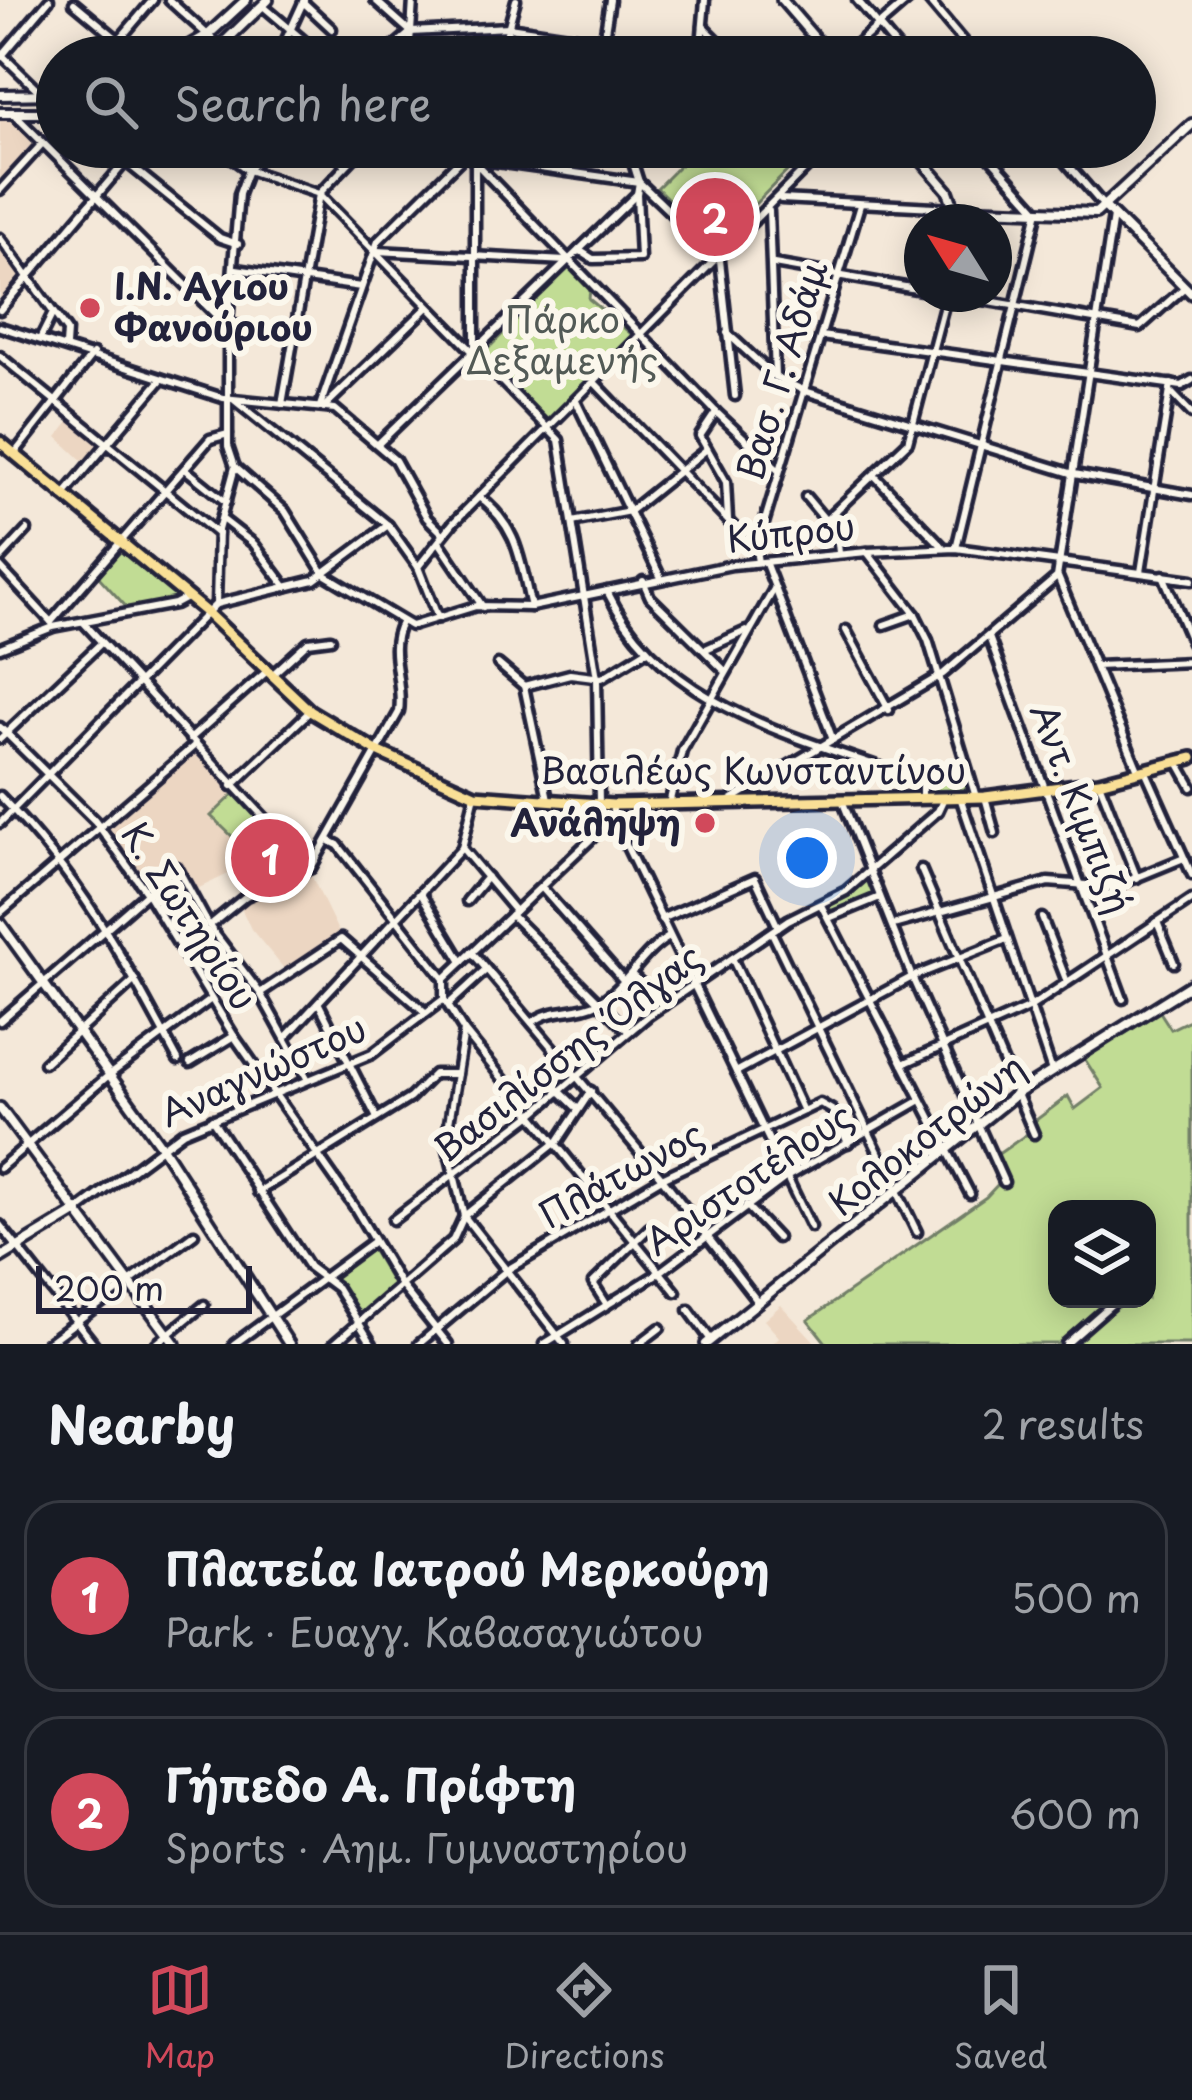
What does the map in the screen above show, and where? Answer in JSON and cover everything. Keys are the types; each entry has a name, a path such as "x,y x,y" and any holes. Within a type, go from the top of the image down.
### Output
{"main road":[{"name":"Βασιλέως Κωνσταντίνου","path":"0,442 188,596 310,711 375,750 476,795 613,805 980,797 1099,782 1192,758"}],"street":[{"path":"36,88 1,55 49,0"},
{"path":"122,36 153,0"},
{"path":"169,0 209,34"},
{"path":"206,36 246,0"},
{"path":"375,0 411,32"},
{"path":"411,36 413,0"},
{"path":"506,36 516,0"},
{"path":"604,36 610,0"},
{"path":"702,36 705,0"},
{"path":"782,0 813,36"},
{"path":"857,0 888,36"},
{"path":"866,36 908,0"},
{"path":"928,0 958,36"},
{"path":"287,36 303,1 332,29"},
{"path":"74,3 113,36"},
{"path":"234,36 266,3 299,36"},
{"path":"703,26 713,36"},
{"path":"406,36 509,27 569,36"},
{"path":"0,95 36,95"},
{"path":"0,113 36,113"},
{"path":"14,114 36,139"},
{"path":"1156,162 1192,124"},
{"path":"0,190 36,150"},
{"path":"63,168 227,324 293,334"},
{"path":"0,310 121,168"},
{"path":"133,168 220,238 238,244"},
{"path":"245,168 319,194 559,440 597,678 599,804"},
{"path":"282,404 319,194 343,168"},
{"path":"322,406 373,251 452,168"},
{"path":"467,168 475,356"},
{"path":"480,168 566,261 779,472"},
{"path":"555,168 639,182 720,260 735,396"},
{"path":"578,250 593,259 640,258 639,182 634,168"},
{"path":"418,567 479,497 810,168"},
{"path":"931,168 953,204"},
{"path":"999,168 1037,211"},
{"path":"1013,305 1148,324 1189,291 1071,168"},
{"path":"1150,168 1109,212 1100,320 1058,577 1192,875"},
{"path":"216,604 218,534 235,467 228,434 227,324 236,269 239,194 248,170"},
{"path":"378,444 475,356 638,194"},
{"path":"781,199 904,206"},
{"name":"Βασ. Γ. Αδάμ","path":"757,550 860,205"},
{"path":"1012,210 1109,212"},
{"path":"769,211 775,376"},
{"path":"956,548 1037,211"},
{"path":"0,238 69,333 66,346"},
{"path":"373,251 566,261"},
{"path":"774,264 904,287"},
{"path":"236,269 361,287"},
{"path":"322,406 428,307"},
{"path":"826,520 905,447 942,312"},
{"path":"40,339 53,313"},
{"path":"0,327 231,400 338,411 398,463 483,607"},
{"path":"727,333 775,376 805,391 1074,474 1192,495"},
{"path":"821,336 1171,387 1192,380"},
{"path":"14,454 93,354"},
{"path":"0,356 218,534"},
{"path":"63,496 162,379"},
{"path":"595,383 757,550 835,746"},
{"path":"1171,387 1192,414"},
{"path":"1141,572 1171,387"},
{"path":"231,400 388,525 418,567 438,618"},
{"path":"576,401 661,578"},
{"path":"716,412 700,433 726,482 728,520"},
{"path":"52,625 210,439 228,434"},
{"path":"572,522 630,511 706,449"},
{"path":"209,926 271,884 310,868 399,712 402,692 393,641 401,622 324,574 285,511 235,467"},
{"path":"185,469 226,502"},
{"path":"874,475 944,548"},
{"path":"806,496 837,534 839,554"},
{"path":"479,497 514,535 531,607"},
{"path":"222,519 254,544 286,587"},
{"path":"0,824 216,604 324,574 388,525"},
{"path":"27,530 0,563 52,625"},
{"name":"Κύπρου","path":"401,622 413,626 483,607 531,607 661,578 867,552 956,548 1192,580"},
{"path":"867,552 915,614 943,674 995,833"},
{"path":"1163,575 1192,643"},
{"path":"835,746 943,674 1058,577"},
{"path":"643,581 650,597 724,670"},
{"path":"669,804 673,773 708,700 774,589"},
{"path":"608,591 646,651 708,700 922,782 922,799"},
{"path":"0,648 52,625 83,623 188,596"},
{"path":"884,625 915,614"},
{"path":"83,623 310,868"},
{"path":"846,630 889,710"},
{"path":"706,649 733,632 747,631"},
{"name":"Αντ. Κιμπιζή","path":"989,637 1123,999"},
{"path":"0,913 268,674 308,642 331,639"},
{"path":"2,733 99,645"},
{"path":"524,686 570,674 597,678 646,651"},
{"path":"1096,666 1192,662"},
{"path":"499,664 524,686 548,802"},
{"path":"232,786 310,711"},
{"name":"Κ. Σωτηρίου","path":"2,733 100,827 147,892 234,1036 318,1155 400,1285 448,1344"},
{"path":"727,802 824,746"},
{"path":"1178,762 1192,787"},
{"path":"1099,782 1137,878"},
{"path":"285,1038 461,848 476,795"},
{"path":"0,796 59,860 108,927 178,1060"},
{"path":"959,797 1052,1071"},
{"name":"Βασιλίσσης Όλγας","path":"393,1220 452,1178 664,1005 870,869 938,811 944,798"},
{"path":"842,800 912,977 1004,1182"},
{"path":"613,805 613,818 811,1227"},
{"path":"444,979 613,818"},
{"path":"327,840 338,845 444,979 446,1001 464,1031 535,1112 676,1292"},
{"path":"461,848 513,913 629,1032"},
{"path":"280,880 295,852"},
{"path":"892,926 1048,882 1113,887 1184,859"},
{"path":"0,1022 177,867 209,926 260,993 307,1078"},
{"path":"250,868 271,884"},
{"path":"921,869 1034,1134"},
{"path":"467,901 487,877"},
{"path":"661,919 755,878 917,1232"},
{"path":"541,886 622,980"},
{"path":"421,894 462,962"},
{"path":"829,918 880,897"},
{"path":"903,1064 1030,1007 1192,899"},
{"path":"821,905 873,998 970,1194"},
{"path":"1042,918 1067,983"},
{"path":"1157,922 1174,963"},
{"path":"0,923 161,1146 289,1344"},
{"path":"532,1023 541,1016 599,1003 652,947 669,937"},
{"path":"735,1072 912,977 1007,939"},
{"path":"260,993 335,940 346,942 359,960 425,1012"},
{"path":"472,952 591,1091 758,1302"},
{"path":"733,960 803,1111 827,1104 848,1143"},
{"name":"Αναγνώστου","path":"0,1258 76,1212 161,1146 211,1117 351,1064 389,1044 486,969"},
{"path":"630,973 664,1005"},
{"path":"44,1063 135,980"},
{"name":"Κολοκοτρώνη","path":"709,1342 1016,1094 1192,984"},
{"path":"0,1168 109,1075 211,999"},
{"path":"320,1004 376,1118"},
{"path":"464,1031 446,1141 464,1216 564,1344"},
{"path":"190,1064 234,1036"},
{"path":"561,1057 544,1071 578,1109"},
{"path":"258,1192 376,1118 434,1074 457,1074"},
{"path":"334,1344 453,1240 464,1216 558,1141 591,1091"},
{"name":"Αριστοτέλους","path":"544,1344 659,1272 785,1178 921,1100"},
{"path":"0,1108 175,1344"},
{"name":"Πλάτωνος","path":"419,1344 507,1270 662,1178 803,1111"},
{"path":"211,1117 309,1267 338,1288 371,1344"},
{"path":"746,1205 778,1238"},
{"path":"0,1225 94,1344"},
{"name":"Αριστοτέλους","path":"607,1305 593,1282 650,1228"},
{"path":"46,1344 194,1234"},
{"path":"234,1344 374,1241"},
{"path":"156,1344 204,1304"},
{"path":"1066,1344 1107,1308"},
{"path":"689,1310 709,1342"},
{"path":"639,1344 660,1328"}],"shaded area":[{"path":"0,116 10,117 35,146 0,185"},
{"path":"0,244 23,276 0,299"},
{"path":"73,417 105,442 86,464 57,437"},
{"path":"190,749 277,837 247,865 197,889 179,864 170,865 146,887 103,828"},
{"path":"310,873 340,935 286,971 251,929 239,904"},
{"path":"781,1305 815,1342 772,1344 779,1337 764,1320"}],"green space":[{"path":"677,168 790,168 715,245 657,188"},
{"name":"Πάρκο Δεξαμενής","path":"568,267 590,289 589,299 635,337 549,422 483,354"},
{"path":"121,548 180,598 130,611 98,576"},
{"path":"968,774 973,792 931,793 930,783"},
{"path":"234,794 274,836 259,853 277,837 291,851 278,872 247,865 231,848 237,841 211,816"},
{"path":"871,876 880,897 833,916 827,905"},
{"path":"1160,1012 1171,1029 1192,1019 1192,1344 827,1344 808,1320 986,1197 1001,1181 991,1159 1030,1132 1028,1126 1068,1096 1075,1109 1103,1088 1084,1058"},
{"path":"370,1246 395,1288 359,1320 332,1276"}],"place":[{"name":"Γήπεδο Α. Πρίφτη","path":"715,217"},
{"name":"Ι.Ν. Αγιου Φανούριου","path":"90,308"},
{"name":"Ανάληψη","path":"705,823"},
{"name":"Πλατεία Ιατρού Μερκούρη","path":"270,858"}]}
